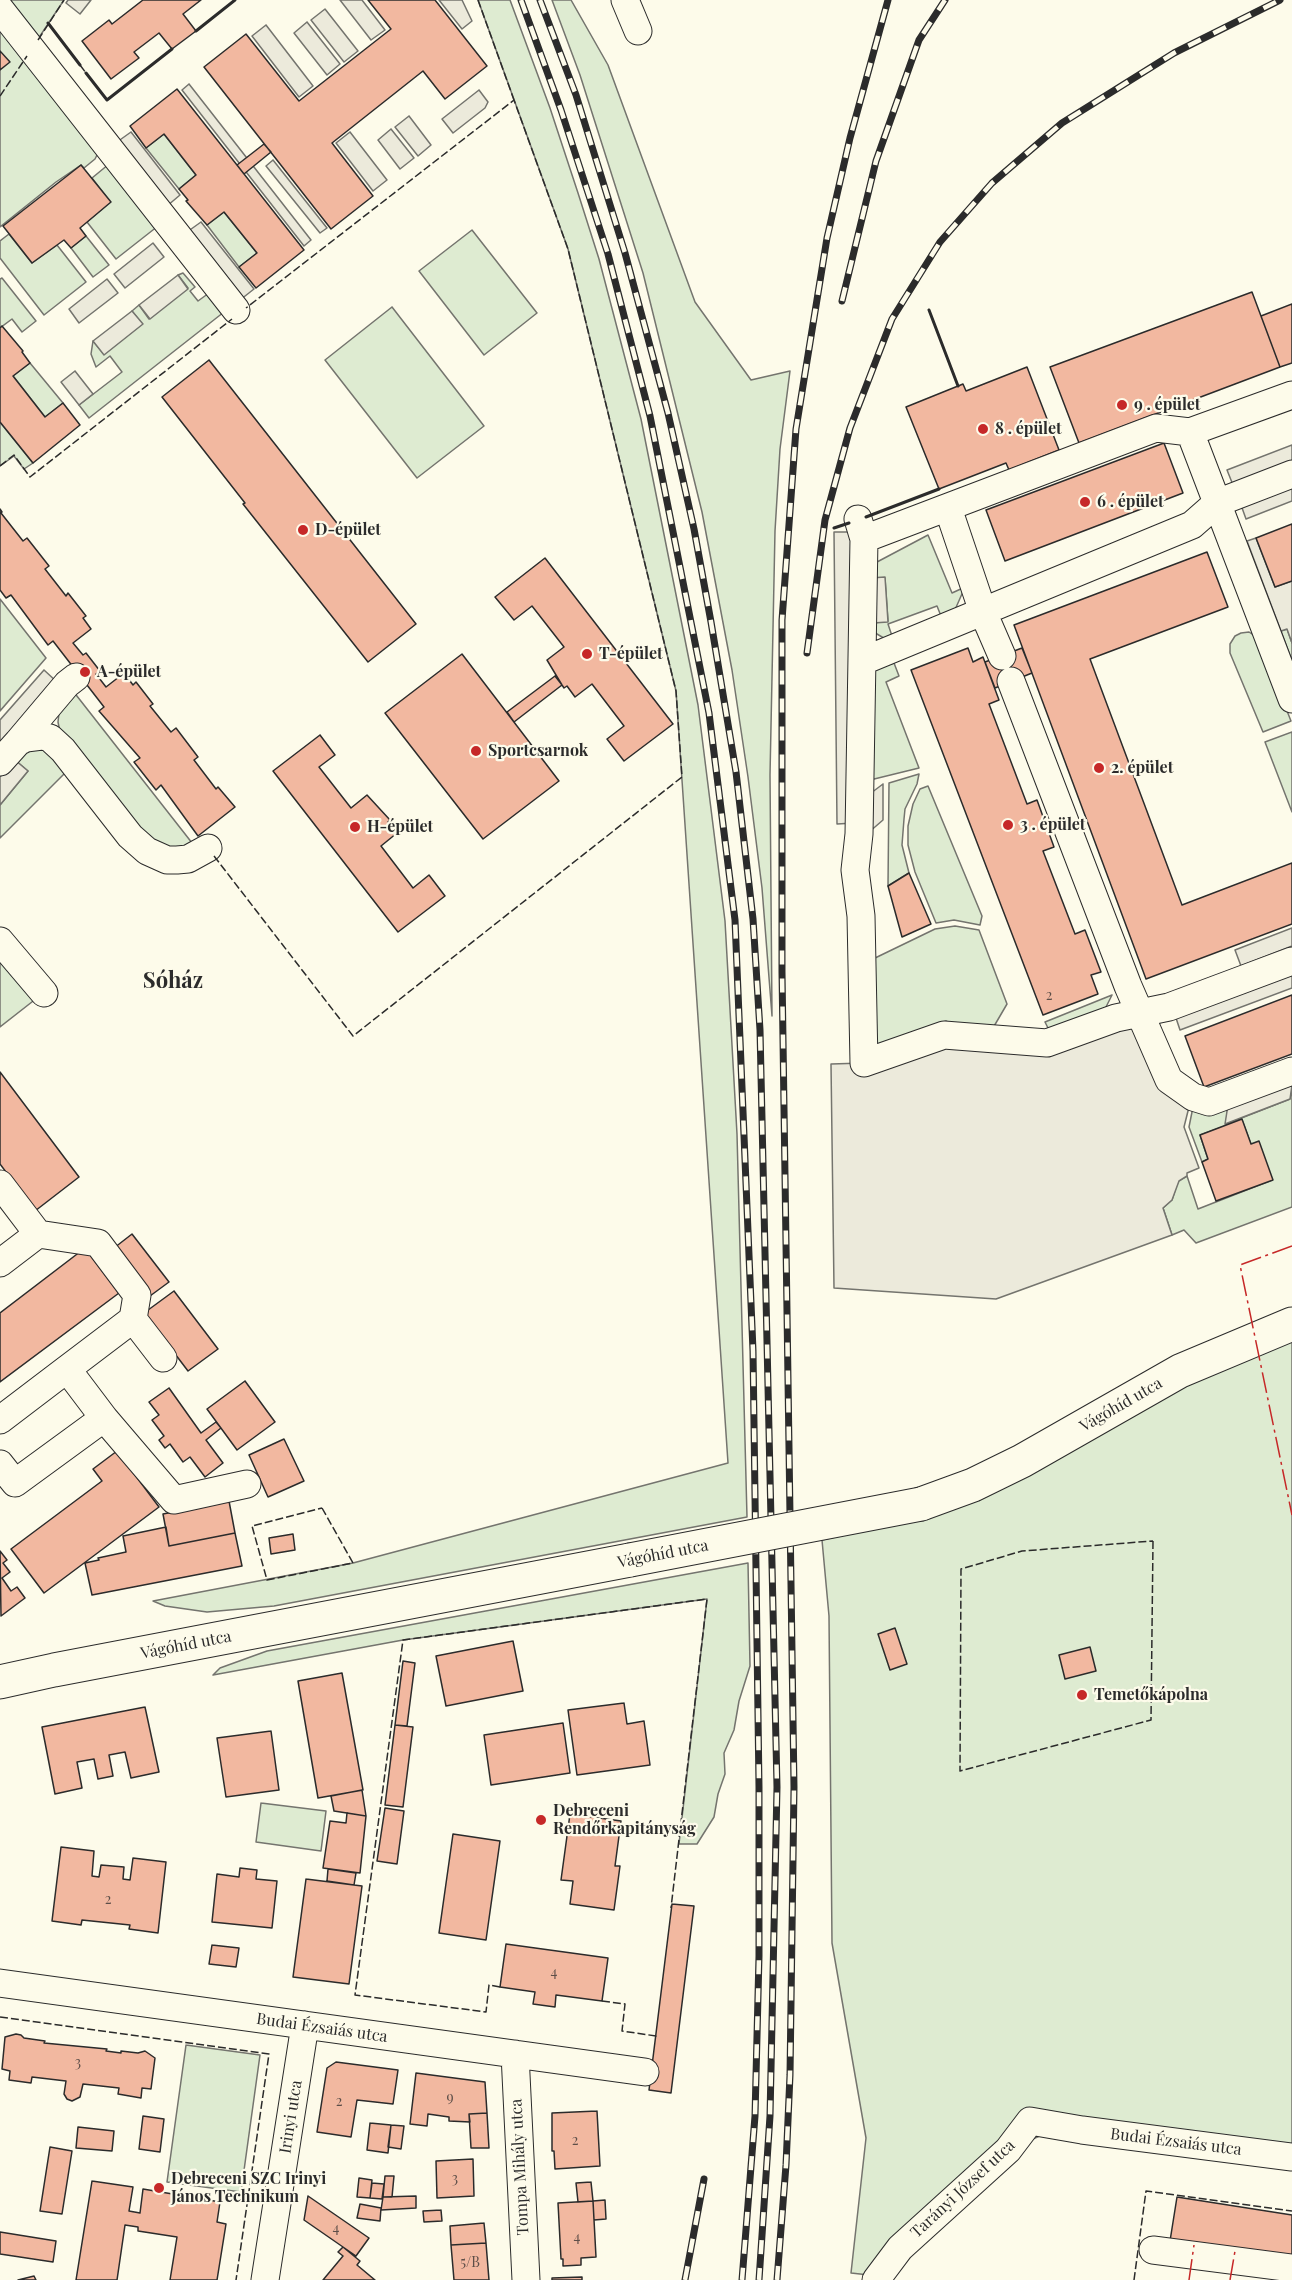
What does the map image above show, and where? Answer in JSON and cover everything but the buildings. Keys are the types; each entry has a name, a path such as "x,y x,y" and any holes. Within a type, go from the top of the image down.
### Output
{"main road":[{"name":"Vágóhíd utca","path":"0,1683 65,1668 921,1504 973,1485 1023,1461 1180,1371 1292,1324"}],"street":[{"path":"625,0 638,31"},
{"path":"0,9 236,310"},
{"path":"1292,395 1190,432 1156,428 948,508 861,529 862,661 859,834 855,870 861,916 864,1063 944,1035 1047,1043 1116,1018 1169,1006 1292,961"},
{"path":"1190,432 1292,699"},
{"path":"862,661 1192,525 1217,503 1292,474"},
{"path":"948,508 983,612 1002,656"},
{"path":"0,762 75,677"},
{"path":"1011,681 1140,1014 1169,1080 1193,1097 1209,1102 1292,1071"},
{"path":"18,742 26,738 42,736 56,743 130,836 147,851 167,860 177,860 188,859 208,848"},
{"path":"0,941 44,993"},
{"path":"0,1184 38,1234 98,1243 137,1295 133,1319 0,1420"},
{"path":"0,1263 38,1234"},
{"path":"133,1319 163,1358"},
{"path":"67,1369 104,1418 174,1500 247,1484"},
{"path":"0,1464 15,1484 104,1418"},
{"name":"Budai Ézsaiás utca","path":"0,1983 645,2072"},
{"name":"Irinyi utca","path":"265,2280 305,2025"},
{"name":"Tompa Mihály utca","path":"515,2054 526,2280"},
{"name":"Tarányi József utca","path":"876,2280 900,2248 1008,2150 1030,2121 1060,2127"},
{"name":"Budai Ézsaiás utca","path":"1060,2127 1292,2157"},
{"path":"1153,2250 1292,2268"}],"green space":[{"path":"10,0 64,0 36,42 11,6"},
{"path":"478,0 510,0 550,108 599,259 641,419 698,705 725,921 737,1134 747,1517 274,1606 207,1612 165,1606 153,1601 353,1563 728,1463 676,691 568,249"},
{"path":"552,0 571,0 608,65 695,302 751,380 790,371 780,449 775,531 770,775 772,1016 762,888 748,777 732,670 702,512 643,273 580,75"},
{"path":"0,25 99,151 95,159 84,168 81,165 56,182 0,227"},
{"path":"164,134 196,175 179,189 146,148"},
{"path":"109,164 158,226 116,259 87,222 110,202 92,178"},
{"path":"224,212 257,253 239,267 207,225"},
{"path":"472,230 537,313 484,355 419,271"},
{"path":"9,234 32,263 57,245 86,282 44,315 0,258 0,241"},
{"path":"86,236 109,265 93,277 71,248"},
{"path":"183,273 195,287 190,291 198,301 209,293 224,312 89,418 79,405 122,372 110,356 96,367 91,354 93,341 104,354 142,324 132,311 139,305 149,319 188,288 178,275"},
{"path":"2,278 36,321 22,332 12,319 0,328 0,279"},
{"path":"392,307 484,426 417,478 325,360"},
{"path":"30,363 63,403 45,417 13,376"},
{"path":"0,422 33,463 24,469 14,456 0,466"},
{"path":"928,535 952,593 965,587 954,612 943,621 937,606 888,624 893,639 887,640 872,631 873,623 888,621 885,578 870,578 877,562"},
{"path":"0,599 46,658 0,711"},
{"path":"1287,629 1292,643 1292,661 1281,631"},
{"path":"1249,632 1258,638 1291,721 1263,732 1230,653 1230,644 1235,636"},
{"path":"894,663 899,676 886,682 919,768 866,781 875,669"},
{"path":"73,691 196,848 156,848 60,732 59,713"},
{"path":"1292,732 1292,812 1265,742"},
{"path":"43,748 69,769 0,838 0,805 28,771 15,760 20,753"},
{"path":"919,774 917,784 905,809 902,845 909,873 888,886 889,783"},
{"path":"928,786 982,916 980,925 954,920 936,923 915,872 908,845 908,826 913,804 920,789"},
{"path":"955,926 979,930 1007,1004 993,1028 951,1024 946,1021 895,1043 876,1044 873,959 935,929"},
{"path":"0,953 37,998 0,1027"},
{"path":"1112,995 1104,1011 1049,1030 1045,1022"},
{"path":"1292,1085 1292,1207 1196,1243 1184,1230 1172,1235 1163,1208 1172,1200 1178,1181 1187,1176 1198,1209 1272,1180 1251,1144 1242,1120 1200,1135 1208,1159 1202,1162 1189,1127 1193,1107 1228,1105 1226,1124 1290,1099"},
{"path":"1292,1337 1292,2158 1060,2127 1008,2150 878,2276 851,2273 866,2138 832,1943 829,1616 822,1540 924,1517 1188,1385"},
{"path":"748,1563 750,1666 739,1701 734,1730 724,1753 725,1774 718,1794 714,1817 697,1844 679,1844 707,1599 403,1640 213,1675 220,1668 267,1651"},
{"path":"261,1803 326,1811 321,1851 256,1842"},
{"path":"186,2045 260,2055 241,2192 167,2182"}],"shaded area":[{"path":"68,0 91,0 80,14 66,3"},
{"path":"340,0 362,0 385,30 371,40"},
{"path":"439,0 462,0 472,21 462,29"},
{"path":"325,9 358,51 344,62 311,20"},
{"path":"307,22 340,64 327,75 294,33"},
{"path":"266,25 313,86 299,97 252,36"},
{"path":"189,84 311,240 304,246 182,90"},
{"path":"479,90 488,102 485,108 453,133 442,119"},
{"path":"409,116 431,145 418,156 395,127"},
{"path":"391,129 414,158 400,169 378,140"},
{"path":"131,132 180,195 167,206 117,142"},
{"path":"350,132 387,180 373,191 336,143"},
{"path":"273,160 327,228 320,233 266,166"},
{"path":"201,222 254,289 240,300 187,232"},
{"path":"153,243 164,257 125,288 114,274"},
{"path":"178,275 188,289 150,319 139,305"},
{"path":"107,279 118,293 79,323 69,309"},
{"path":"132,311 143,324 104,355 93,341"},
{"path":"75,371 93,394 79,405 61,382"},
{"path":"1292,445 1292,462 1233,485 1227,470"},
{"path":"1292,485 1292,501 1246,519 1241,505"},
{"path":"834,532 851,532 854,823 837,824"},
{"path":"1256,538 1275,587 1292,581 1292,643 1287,629 1281,631 1247,541"},
{"path":"885,577 888,622 873,623 870,578"},
{"path":"44,670 57,682 0,748 0,720"},
{"path":"15,760 28,771 0,805 0,777"},
{"path":"883,784 883,820 868,833 867,796"},
{"path":"1292,928 1292,946 1241,966 1235,950"},
{"path":"1292,968 1292,988 1180,1030 1174,1012"},
{"path":"1140,1014 1189,1107 1184,1127 1199,1168 1187,1173 1187,1176 1179,1181 1172,1200 1163,1208 1172,1235 996,1299 834,1288 831,1064 864,1063 944,1035 1047,1043"},
{"path":"1292,1085 1290,1099 1225,1124 1228,1105"}],"railway":[{"path":"521,0 561,110 608,254 650,416 709,713 735,920 753,1351 759,1787 759,1956 755,2116 742,2280"},
{"path":"540,0 576,95 625,253 668,413 694,529 711,622 736,772 753,919 760,1030 777,1787 770,2116 759,2280"},
{"path":"777,2280 790,2075 794,1787 782,972 782,620 796,429 827,238 850,138 888,0"},
{"path":"842,301 876,161 919,40 945,0"},
{"path":"807,653 825,520 850,428 892,319 940,242 992,183 1062,123 1174,53 1280,0"},
{"path":"685,2280 704,2179"}],"fence":[{"path":"38,40 64,0"},
{"path":"478,0 514,100"},
{"path":"0,96 27,56"},
{"path":"80,65 86,73"},
{"path":"214,856 353,1036 682,777 676,691 568,249 514,100 246,308"},
{"path":"0,466 14,455 30,477 232,319"},
{"path":"322,1508 353,1563 267,1580 252,1526 322,1508"},
{"path":"1153,1541 1151,1720 960,1771 961,1569 1022,1551 1153,1541"},
{"path":"500,1987 489,1985 486,2012 355,1995 403,1640 707,1599 671,1908"},
{"path":"602,2001 625,2004 622,2031 656,2036 656,2033"},
{"path":"0,2017 269,2054 236,2280"},
{"path":"1134,2280 1146,2191 1292,2211"}],"wall":[{"path":"196,31 235,0"},
{"path":"48,23 80,65"},
{"path":"86,73 107,100 172,49"},
{"path":"929,310 958,386"},
{"path":"866,517 939,489"},
{"path":"834,528 849,523"}],"power":[{"path":"1292,1246 1240,1265 1292,1515"},
{"path":"1189,2280 1194,2245"},
{"path":"1230,2280 1235,2251"}],"place":[{"name":"9 . épület","path":"1122,405"},
{"name":"8 . épület","path":"983,429"},
{"name":"6 . épület","path":"1085,502"},
{"name":"D-épület","path":"303,530"},
{"name":"T-épület","path":"587,654"},
{"name":"A-épület","path":"85,672"},
{"name":"Sportcsarnok","path":"476,751"},
{"name":"2. épület","path":"1099,768"},
{"name":"3 . épület","path":"1008,825"},
{"name":"H-épület","path":"355,827"},
{"name":"Temetőkápolna","path":"1082,1695"},
{"name":"Debreceni Rendőrkapitányság","path":"541,1820"},
{"name":"Debreceni SZC Irinyi János Technikum","path":"159,2188"}],"district":[{"name":"Sóház","path":"173,981"}]}
